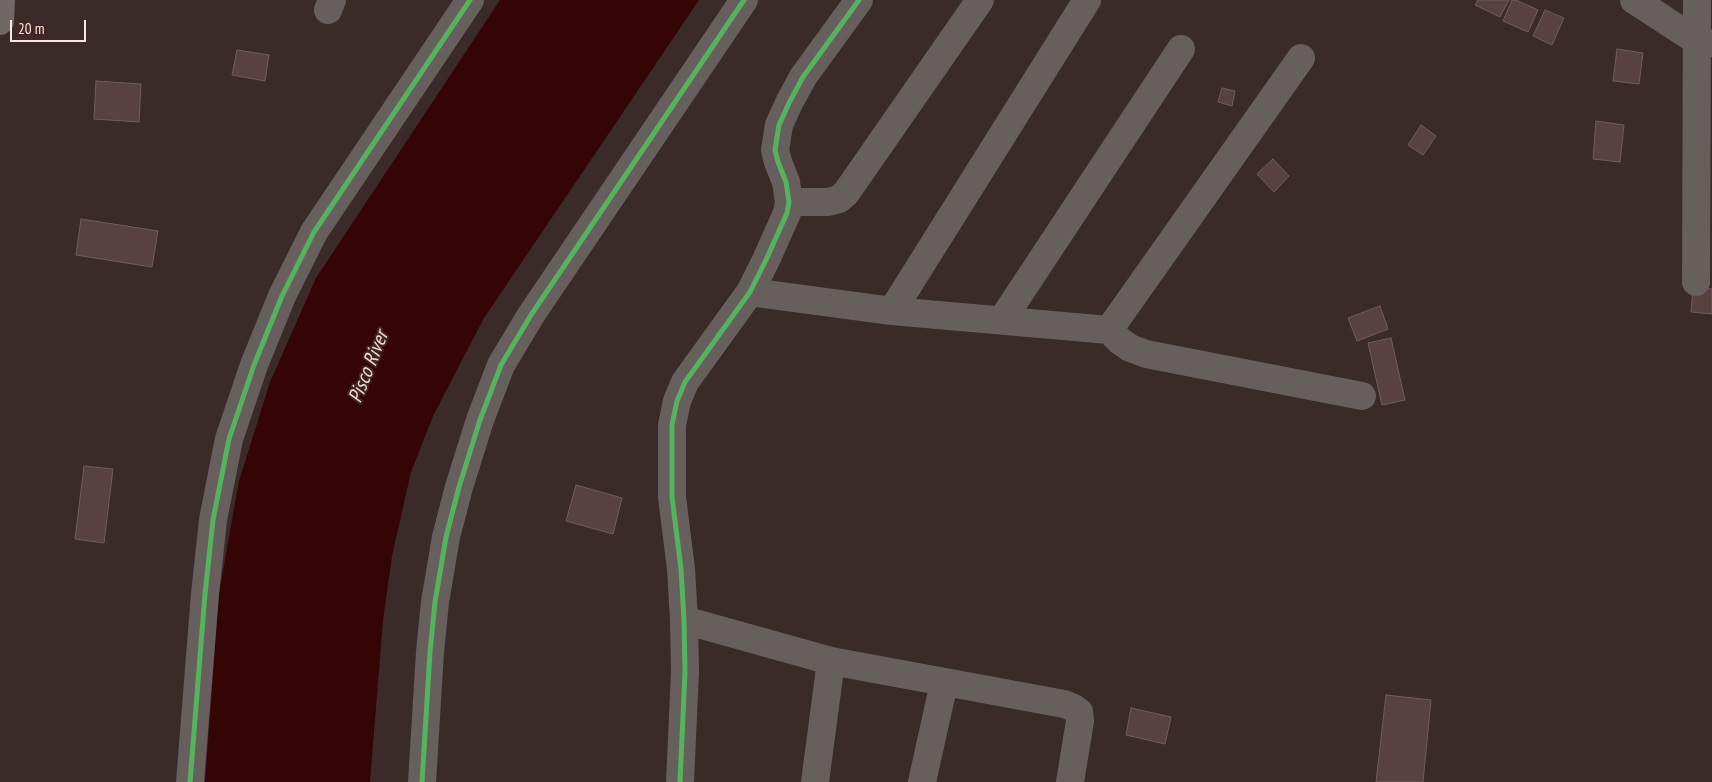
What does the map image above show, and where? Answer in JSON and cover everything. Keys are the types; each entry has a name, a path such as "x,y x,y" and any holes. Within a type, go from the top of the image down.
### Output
{"highway":[{"path":"0,21 2,0"}],"street":[{"path":"190,782 213,520 230,439 254,365 282,296 314,232 470,0"},
{"path":"422,782 435,602 446,537 480,420 501,365 531,315 744,0"},
{"path":"680,782 684,620 681,569 672,497 672,425 677,401 689,375 750,292 784,220 789,202 786,182 778,162 776,150 779,125 803,77 858,0"},
{"path":"789,202 828,202 839,199 846,193 980,0"},
{"path":"892,311 1087,0"},
{"path":"1634,0 1704,42"},
{"path":"1696,282 1704,42 1697,0"},
{"path":"1002,320 1181,49"},
{"path":"1109,330 1301,58"},
{"path":"750,292 892,311 1109,330 1120,342 1146,354 1362,396"},
{"path":"684,620 831,661 1064,704 1079,712 1080,721 1070,782"},
{"path":"815,782 831,661"},
{"path":"922,782 944,682"}],"water":[{"name":"Pisco River","path":"500,0 699,0 484,318 433,416 411,472 392,556 383,620 370,782 205,782 219,593 239,481 270,382 316,278"}],"building":[{"path":"1478,0 1509,0 1500,17 1475,5"},
{"path":"1512,0 1538,10 1528,32 1503,21"},
{"path":"1545,10 1564,18 1552,45 1533,36"},
{"path":"1617,49 1643,53 1639,84 1613,81"},
{"path":"237,50 269,55 265,81 232,75"},
{"path":"96,81 141,84 139,122 94,119"},
{"path":"1222,88 1235,91 1232,106 1218,102"},
{"path":"1596,121 1624,125 1620,162 1593,159"},
{"path":"1421,125 1436,136 1423,155 1408,145"},
{"path":"1273,159 1289,176 1274,192 1257,174"},
{"path":"81,219 158,231 152,267 76,255"},
{"path":"1693,287 1712,289 1712,314 1691,312"},
{"path":"1380,306 1388,329 1357,341 1348,318"},
{"path":"1391,338 1405,400 1382,405 1368,343"},
{"path":"84,466 113,469 104,543 75,539"},
{"path":"576,485 622,498 613,534 566,521"},
{"path":"1386,695 1431,700 1423,782 1376,782"},
{"path":"1131,708 1171,717 1165,744 1126,735"}],"cycle path":[{"path":"190,782 213,520 229,439 254,365 282,296 314,232 470,0"},
{"path":"422,782 430,652 435,602 446,537 480,420 501,365 531,315 744,0"},
{"path":"680,782 685,672 681,569 672,497 672,425 677,401 685,382 750,292 766,260 787,213 789,202 786,182 775,150 779,125 803,77 859,0"}]}
